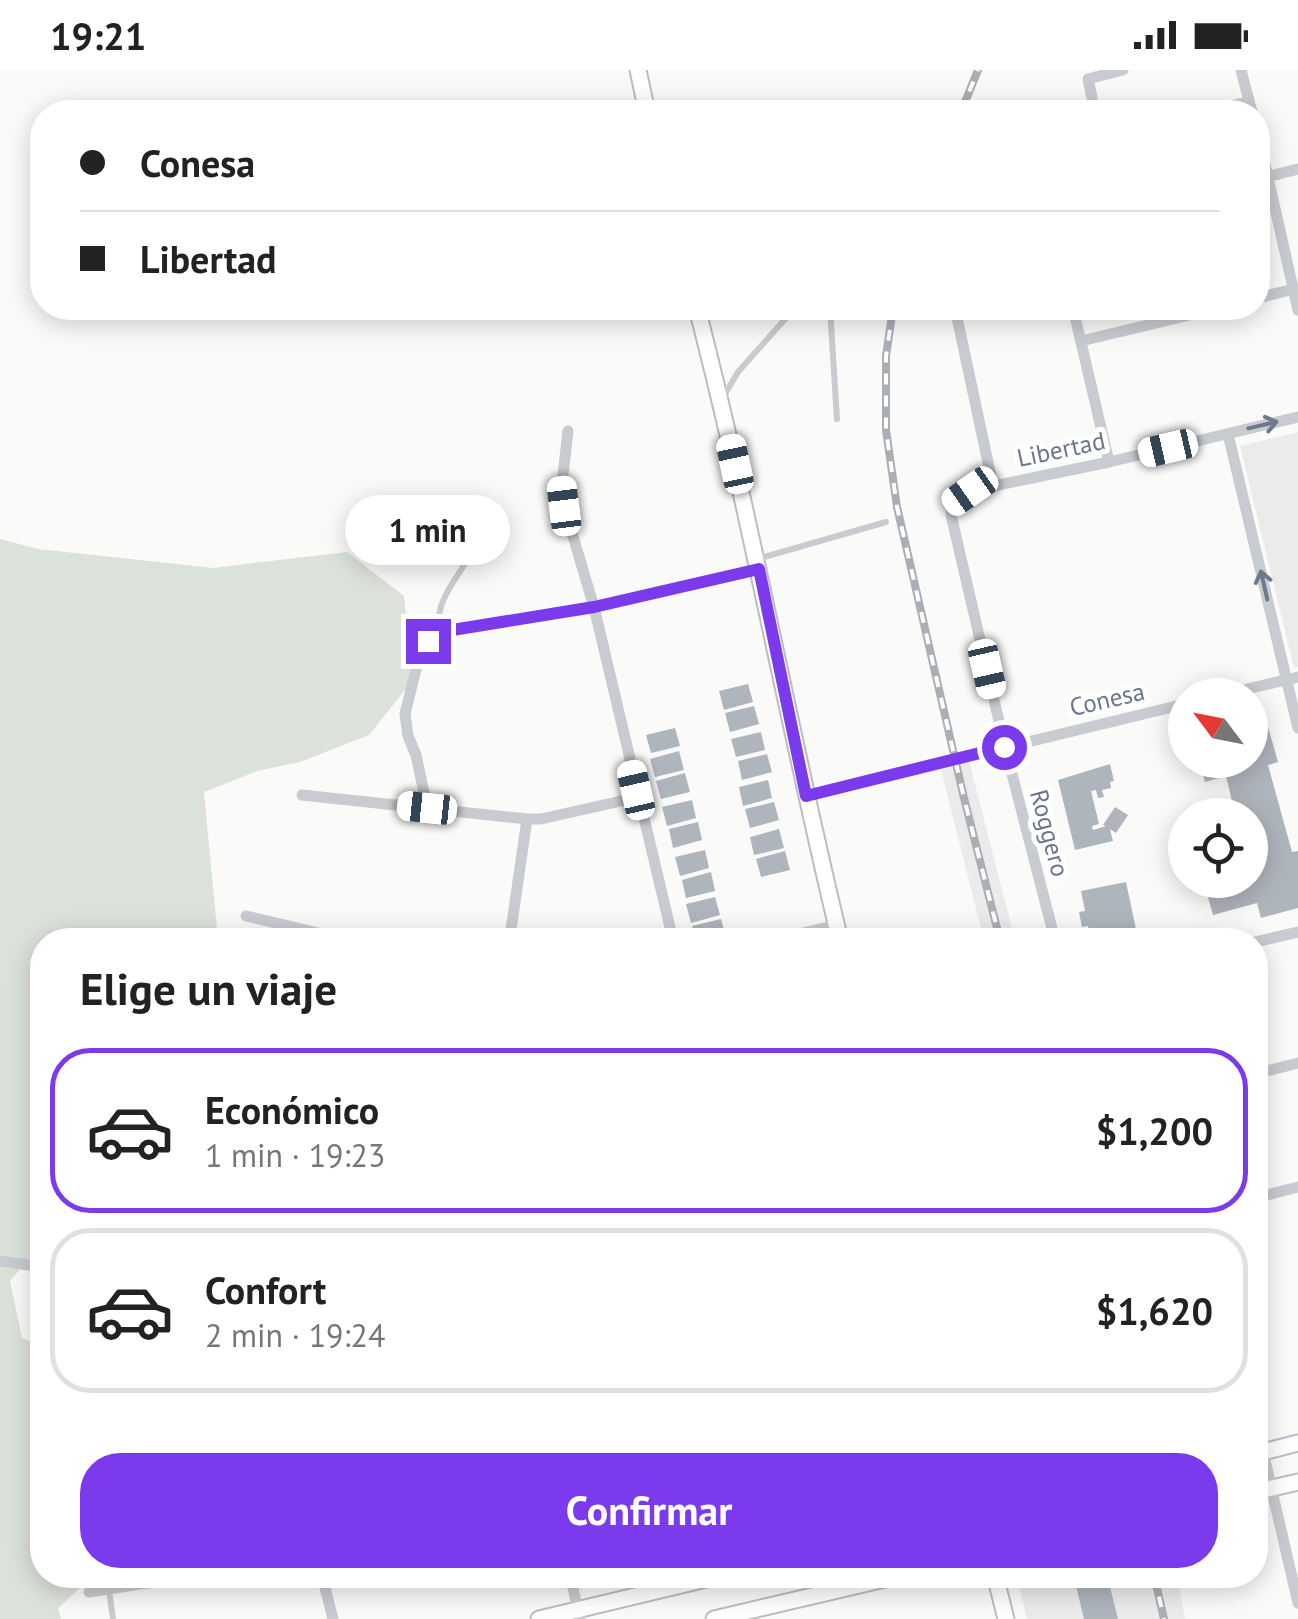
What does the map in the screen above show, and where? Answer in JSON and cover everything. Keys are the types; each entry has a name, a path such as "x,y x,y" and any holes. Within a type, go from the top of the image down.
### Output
{"street":[{"path":"638,70 644,100"},
{"path":"1092,100 1088,79 1122,70"},
{"path":"1241,70 1249,100"},
{"path":"1270,176 1298,169"},
{"path":"1270,203 1298,310"},
{"path":"1270,295 1294,289"},
{"path":"700,320 838,928"},
{"path":"957,320 993,486"},
{"path":"1076,320 1110,462"},
{"path":"1081,341 1169,320"},
{"name":"Libertad","path":"954,502 970,491 1298,417"},
{"path":"568,432 562,484 564,506 594,607 670,928"},
{"path":"1228,434 1292,678 1298,728"},
{"name":"Roggero","path":"954,502 952,515 1004,747 1052,928"},
{"path":"427,808 405,714 420,653 440,632 594,607 757,564"},
{"name":"Conesa","path":"806,796 1168,708"},
{"path":"302,795 527,819 638,797"},
{"path":"511,928 527,819"},
{"path":"246,916 297,928"},
{"path":"1268,939 1298,932"},
{"path":"1268,1071 1298,1063"},
{"path":"1268,1195 1298,1187"},
{"path":"0,1261 30,1265"},
{"path":"1268,1451 1298,1444"},
{"path":"1268,1489 1298,1482"},
{"path":"1268,1509 1298,1603"},
{"path":"89,1592 115,1588"},
{"path":"326,1588 334,1619"},
{"path":"573,1588 579,1614"},
{"path":"539,1619 579,1614 676,1588"},
{"path":"714,1619 749,1615 813,1588"},
{"path":"998,1588 1006,1619"}],"lane":[{"path":"721,400 738,372 784,320"},
{"path":"831,320 837,419"},
{"path":"757,564 886,522"},
{"path":"440,632 442,600 466,562"},
{"path":"109,1589 113,1619"}],"shaded area":[{"path":"1298,432 1298,667 1294,668 1240,446"},
{"path":"0,539 38,549 213,568 347,552 404,596 413,680 369,735 204,792 217,928 30,928 30,1257 10,1281 22,1338 30,1341 30,1588 80,1588 58,1608 61,1619 0,1619"},
{"path":"969,761 1012,928 981,928 941,770"},
{"path":"1019,1588 1179,1588 1185,1619 1027,1619"}],"building":[{"path":"748,684 753,702 724,710 719,691"},
{"path":"754,706 759,724 730,732 725,713"},
{"path":"1268,727 1278,762 1268,765"},
{"path":"675,728 680,746 651,753 646,735"},
{"path":"761,732 765,750 736,757 731,739"},
{"path":"679,751 684,770 655,777 650,759"},
{"path":"767,754 772,772 742,780 738,761"},
{"path":"1110,764 1114,781 1110,782 1111,788 1102,790 1104,797 1098,798 1096,790 1091,791 1099,824 1092,826 1093,830 1106,826 1103,825 1115,807 1128,815 1116,833 1110,829 1113,841 1075,850 1058,780"},
{"path":"1268,765 1292,852 1298,851 1298,908 1261,918 1257,903 1213,915 1208,898 1268,898 1268,798 1231,798 1226,778 1268,778"},
{"path":"685,773 690,792 661,799 656,781"},
{"path":"768,780 772,798 743,806 739,787"},
{"path":"692,800 696,818 667,826 662,807"},
{"path":"774,802 779,820 750,828 745,809"},
{"path":"698,822 702,840 673,848 669,829"},
{"path":"779,829 784,848 754,855 750,837"},
{"path":"705,850 709,868 680,876 675,857"},
{"path":"785,851 790,870 761,877 756,859"},
{"path":"711,872 715,891 686,898 682,880"},
{"path":"1126,882 1136,928 1082,927 1079,912 1085,911 1081,891"},
{"path":"715,897 720,915 691,923 686,904"},
{"path":"721,919 723,928 693,928"},
{"path":"1076,1588 1110,1588 1118,1619 1084,1619"}],"railway":[{"path":"966,100 978,70"},
{"path":"891,320 886,356 886,430 897,507 997,928"},
{"path":"1157,1588 1164,1619"}],"route":[{"path":"428,641 440,632 594,607 759,569 806,796 1004,747"}]}
